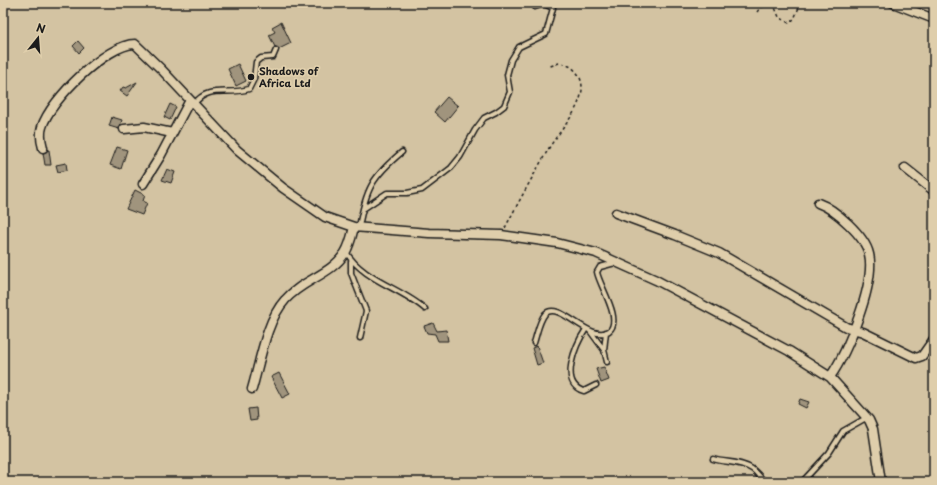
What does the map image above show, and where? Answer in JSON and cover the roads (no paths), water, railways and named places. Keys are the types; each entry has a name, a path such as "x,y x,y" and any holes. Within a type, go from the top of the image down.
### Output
{"street":[{"path":"893,3 934,20"},
{"path":"43,148 42,127 61,95 97,62 129,44 139,46 237,150 283,188 325,217 357,227 429,233 501,235 584,249 656,280 789,351 830,377 867,417 873,429 881,482"},
{"path":"143,184 154,168 172,133 192,102"},
{"path":"124,129 144,127 172,133"},
{"path":"905,168 934,192"},
{"path":"818,203 829,208 844,220 865,244 871,263 869,279 854,330 844,354 830,377"},
{"path":"616,213 719,253 816,310 854,330 863,332 917,358 922,356 934,339"},
{"path":"252,389 267,337 279,307 296,288 330,268 340,260 346,252 357,227"}],"lane":[{"path":"363,209 388,193 405,193 422,190 451,168 460,157 486,116 500,110 509,96 508,72 516,51 519,47 543,36 548,30 553,8 544,4 535,7"},
{"path":"192,102 204,93 240,92 249,89 254,79 256,62 261,58 274,57 276,50"},
{"path":"357,227 370,184 388,164 402,152"},
{"path":"346,252 352,260 373,277 409,297 425,309"},
{"path":"352,260 351,273 366,311 360,338"},
{"path":"607,362 604,350 606,332 613,326 614,318 597,270 600,267 617,262"},
{"path":"534,343 543,317 548,312 553,311 588,330 604,350"},
{"path":"588,330 606,332"},
{"path":"588,330 573,356 570,379 574,387 584,391 596,385"},
{"path":"802,482 824,458 843,431 867,417"},
{"path":"713,460 734,462 750,467 765,482"}],"place":[{"name":"Shadows of Africa Ltd","path":"251,77"}]}
